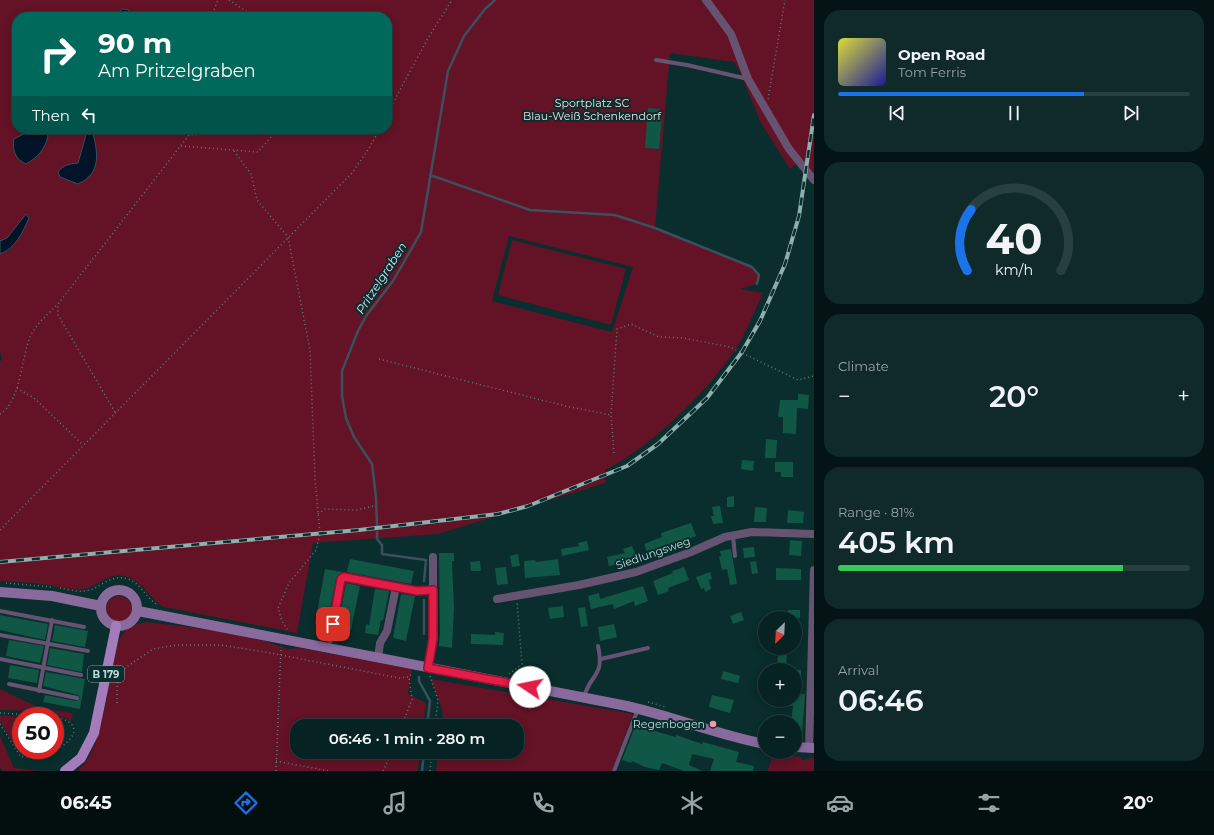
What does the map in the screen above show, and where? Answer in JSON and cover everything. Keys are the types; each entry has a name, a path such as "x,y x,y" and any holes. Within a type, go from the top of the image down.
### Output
{"main road":[{"path":"1,587 101,606"},
{"path":"122,590 128,592 136,600 138,611 136,617 127,625 116,626 111,625 103,617 101,606 106,596 111,592 122,590"},
{"path":"138,611 286,636 307,645 638,708 725,735 758,742"},
{"name":"B 179","path":"65,771 74,765 84,754 94,733 116,626"},
{"path":"802,747 812,748"}],"street":[{"path":"706,0 731,34 748,79 789,149 814,180"},
{"name":"Siedlungsweg","path":"497,599 579,585 636,572 691,552 725,537 752,532 814,534"},
{"path":"428,668 433,639 433,557"},
{"path":"812,748 814,570"},
{"path":"330,639 341,579 344,577 417,591 433,590"},
{"path":"378,658 380,643 387,631 396,587"}],"lane":[{"path":"656,60 687,65 748,79"},
{"path":"732,536 735,556"},
{"path":"0,611 84,626"},
{"path":"39,691 52,620"},
{"path":"0,635 88,651"},
{"path":"584,698 586,689 598,673 601,659 598,646"},
{"path":"601,659 648,648"},
{"path":"0,659 81,675"},
{"path":"9,684 77,698"},
{"path":"614,771 638,708"}],"path":[{"path":"213,12 218,0"},
{"path":"229,0 247,12"},
{"path":"392,104 428,38 452,0"},
{"path":"766,108 785,0"},
{"path":"0,414 4,412 17,388 30,337 40,322 58,304 189,136 208,134"},
{"path":"181,146 258,152 274,134"},
{"path":"0,530 352,172 368,150 377,134"},
{"path":"234,151 251,174 257,200 288,238 310,350 315,479 320,534 316,550 290,583 278,608 286,636 280,655 276,771"},
{"path":"58,304 58,314 115,412"},
{"path":"614,453 611,416 617,329 631,324 659,337 683,338 730,347 798,380 814,376"},
{"path":"379,359 565,406 611,416"},
{"path":"17,388 34,398 82,445"},
{"path":"318,514 325,509 356,510 374,506"},
{"path":"1,587 42,585 85,591 107,580 127,579 136,583 153,603 164,608"},
{"path":"508,674 522,664 516,596"},
{"path":"117,703 117,684 125,668 153,649 177,645 221,645 399,678 409,677"},
{"path":"405,719 412,699 409,677 415,666"},
{"path":"428,668 438,700 436,719"},
{"path":"0,713 12,714"},
{"path":"64,720 70,722 74,728 73,734 64,746"},
{"path":"0,724 12,743"},
{"path":"383,771 389,759"},
{"path":"430,771 431,759"},
{"path":"276,761 329,771"}],"green space":[{"name":"Sportplatz SC Blau-Weiß Schenkendorf","path":"0,0 814,0 814,174 798,155 794,166 790,169 761,123 739,70 734,62 670,53 655,228 752,267 759,275 757,284 740,289 763,293 741,340 716,376 681,413 661,431 642,447 605,470 605,483 438,534 313,543 297,633 164,607 154,600 138,583 127,577 110,577 81,590 38,583 0,581 0,361 2,360 0,351 0,254 10,250 29,218 26,215 7,238 0,241","holes":["86,135 78,184 69,164 78,164","509,236 633,267 612,332 492,301"]},
{"path":"512,240 626,269 611,325 498,295"},
{"path":"119,596 128,600 132,609 128,618 119,622 110,618 106,609 110,600"},
{"path":"146,622 205,629 265,641 288,649 300,648 412,669 408,694 426,703 424,719 290,719 290,759 419,759 418,771 77,771 86,761 94,746 100,729 120,638 131,627"},
{"path":"431,679 633,714 612,771 436,771 437,759 524,759 524,719 442,719 443,712"},
{"path":"0,689 38,707 12,707 12,710 0,710"},
{"path":"64,712 73,713 71,721 64,718"},
{"path":"0,715 12,716 12,741 0,721"},
{"path":"0,736 14,768 41,771 2,771 0,766"},
{"path":"814,757 814,771 767,771 772,759 802,758 803,760"}],"water":[{"path":"122,9 129,10 129,12 119,12"},
{"path":"24,134 47,134 48,136 40,153 26,164 19,160 15,154 13,147 14,139"},
{"path":"93,134 97,154 95,168 86,180 78,184 60,177 58,172 64,166 78,163 86,135"},
{"path":"26,214 29,218 18,239 10,248 0,254 0,241 7,238"}],"building":[{"path":"648,108 660,109 660,117 662,117 659,149 645,148"},
{"path":"798,394 809,395 808,409 797,408 796,434 783,433 783,417 778,417 780,400 798,400"},
{"path":"766,439 777,440 776,458 765,458"},
{"path":"742,460 754,461 753,471 741,469"},
{"path":"775,462 793,462 793,477 781,477 781,472 775,472"},
{"path":"734,496 734,507 727,507 727,497"},
{"path":"720,506 723,523 713,524 711,516 714,516 712,507"},
{"path":"755,507 767,508 766,522 754,522"},
{"path":"788,510 804,512 803,523 787,523"},
{"path":"691,523 696,536 648,554 644,544 662,537 661,533"},
{"path":"790,540 802,541 801,556 789,555"},
{"path":"587,541 589,550 562,556 561,549 579,546 578,543"},
{"path":"632,546 636,555 621,563 609,566 607,557 625,553 623,549"},
{"path":"754,547 755,557 744,558 743,548"},
{"path":"731,549 737,584 730,585 727,569 722,570 719,557 721,556 720,551"},
{"path":"439,553 454,553 454,561 452,561 454,608 452,648 439,646"},
{"path":"518,554 520,566 512,567 510,556"},
{"path":"350,559 414,571 411,584 347,572"},
{"path":"558,559 560,575 525,578 524,561 535,560 536,562"},
{"path":"480,561 481,571 471,571 470,562"},
{"path":"756,561 758,573 752,574 750,562"},
{"path":"506,567 508,584 497,585 495,568"},
{"path":"684,567 689,580 668,588 669,591 658,595 653,581 673,573 672,571"},
{"path":"776,568 801,569 801,580 776,580"},
{"path":"325,569 343,572 336,578 327,626 315,624"},
{"path":"710,572 712,579 709,580 711,589 705,592 704,588 701,589 696,577"},
{"path":"346,583 360,586 351,630 338,627"},
{"path":"643,586 648,601 635,606 634,601 614,609 613,604 591,609 588,596 599,593 600,599"},
{"path":"375,589 389,591 383,621 381,620 378,635 365,633 366,624 369,625"},
{"path":"401,594 415,596 406,641 393,638"},
{"path":"563,606 564,617 550,619 548,608"},
{"path":"585,607 588,626 581,627 578,608"},
{"path":"788,610 800,610 800,611"},
{"path":"741,612 744,620 733,624 730,616"},
{"path":"0,615 48,624 45,640 0,630"},
{"path":"614,624 617,637 600,641 598,627"},
{"path":"55,625 88,631 85,647 52,641"},
{"path":"495,632 504,633 503,645 471,644 471,634 495,635"},
{"path":"9,640 44,646 40,663 6,656"},
{"path":"50,648 84,654 82,672 47,665"},
{"path":"778,655 787,655 786,663 777,663"},
{"path":"10,665 39,670 37,683 8,678"},
{"path":"723,671 740,676 738,683 721,679"},
{"path":"46,672 85,679 80,709 43,702 45,695 76,701 80,698 78,695 43,686"},
{"path":"802,694 805,694 802,736 802,715 792,715 793,707 802,707"},
{"path":"712,695 734,700 730,713 709,707"},
{"path":"636,724 661,733 676,737 676,735 702,744 703,742 739,752 736,762 754,766 753,771 710,771 714,759 692,754 689,765 702,771 684,771 662,763 659,770 645,767 632,761 631,763 622,760"}],"waterway":[{"name":"Pritzelgraben","path":"377,525 376,497 372,464 354,437 346,418 342,396 342,371 358,331 366,316 393,281 421,232 448,71 464,36 485,9 495,0"},
{"path":"430,175 530,210 615,215 655,228 752,267 759,275 757,284"},
{"name":"Pritzelgraben","path":"377,532 377,539 382,545 382,554 426,560 424,581"},
{"name":"Pritzelgraben","path":"424,600 424,634"},
{"name":"Pritzelgraben","path":"419,677 419,681 430,701 428,719"},
{"name":"Pritzelgraben","path":"422,771 423,759"}],"railway":[{"path":"0,562 359,530 498,514 528,506 627,466 658,444 707,398 742,352 760,321 785,264 799,216 814,115"}],"place":[{"name":"Regenbogen","path":"713,724"}],"route":[{"path":"333,624 341,579 344,577 417,591 433,590 433,639 428,668 530,687"}]}
